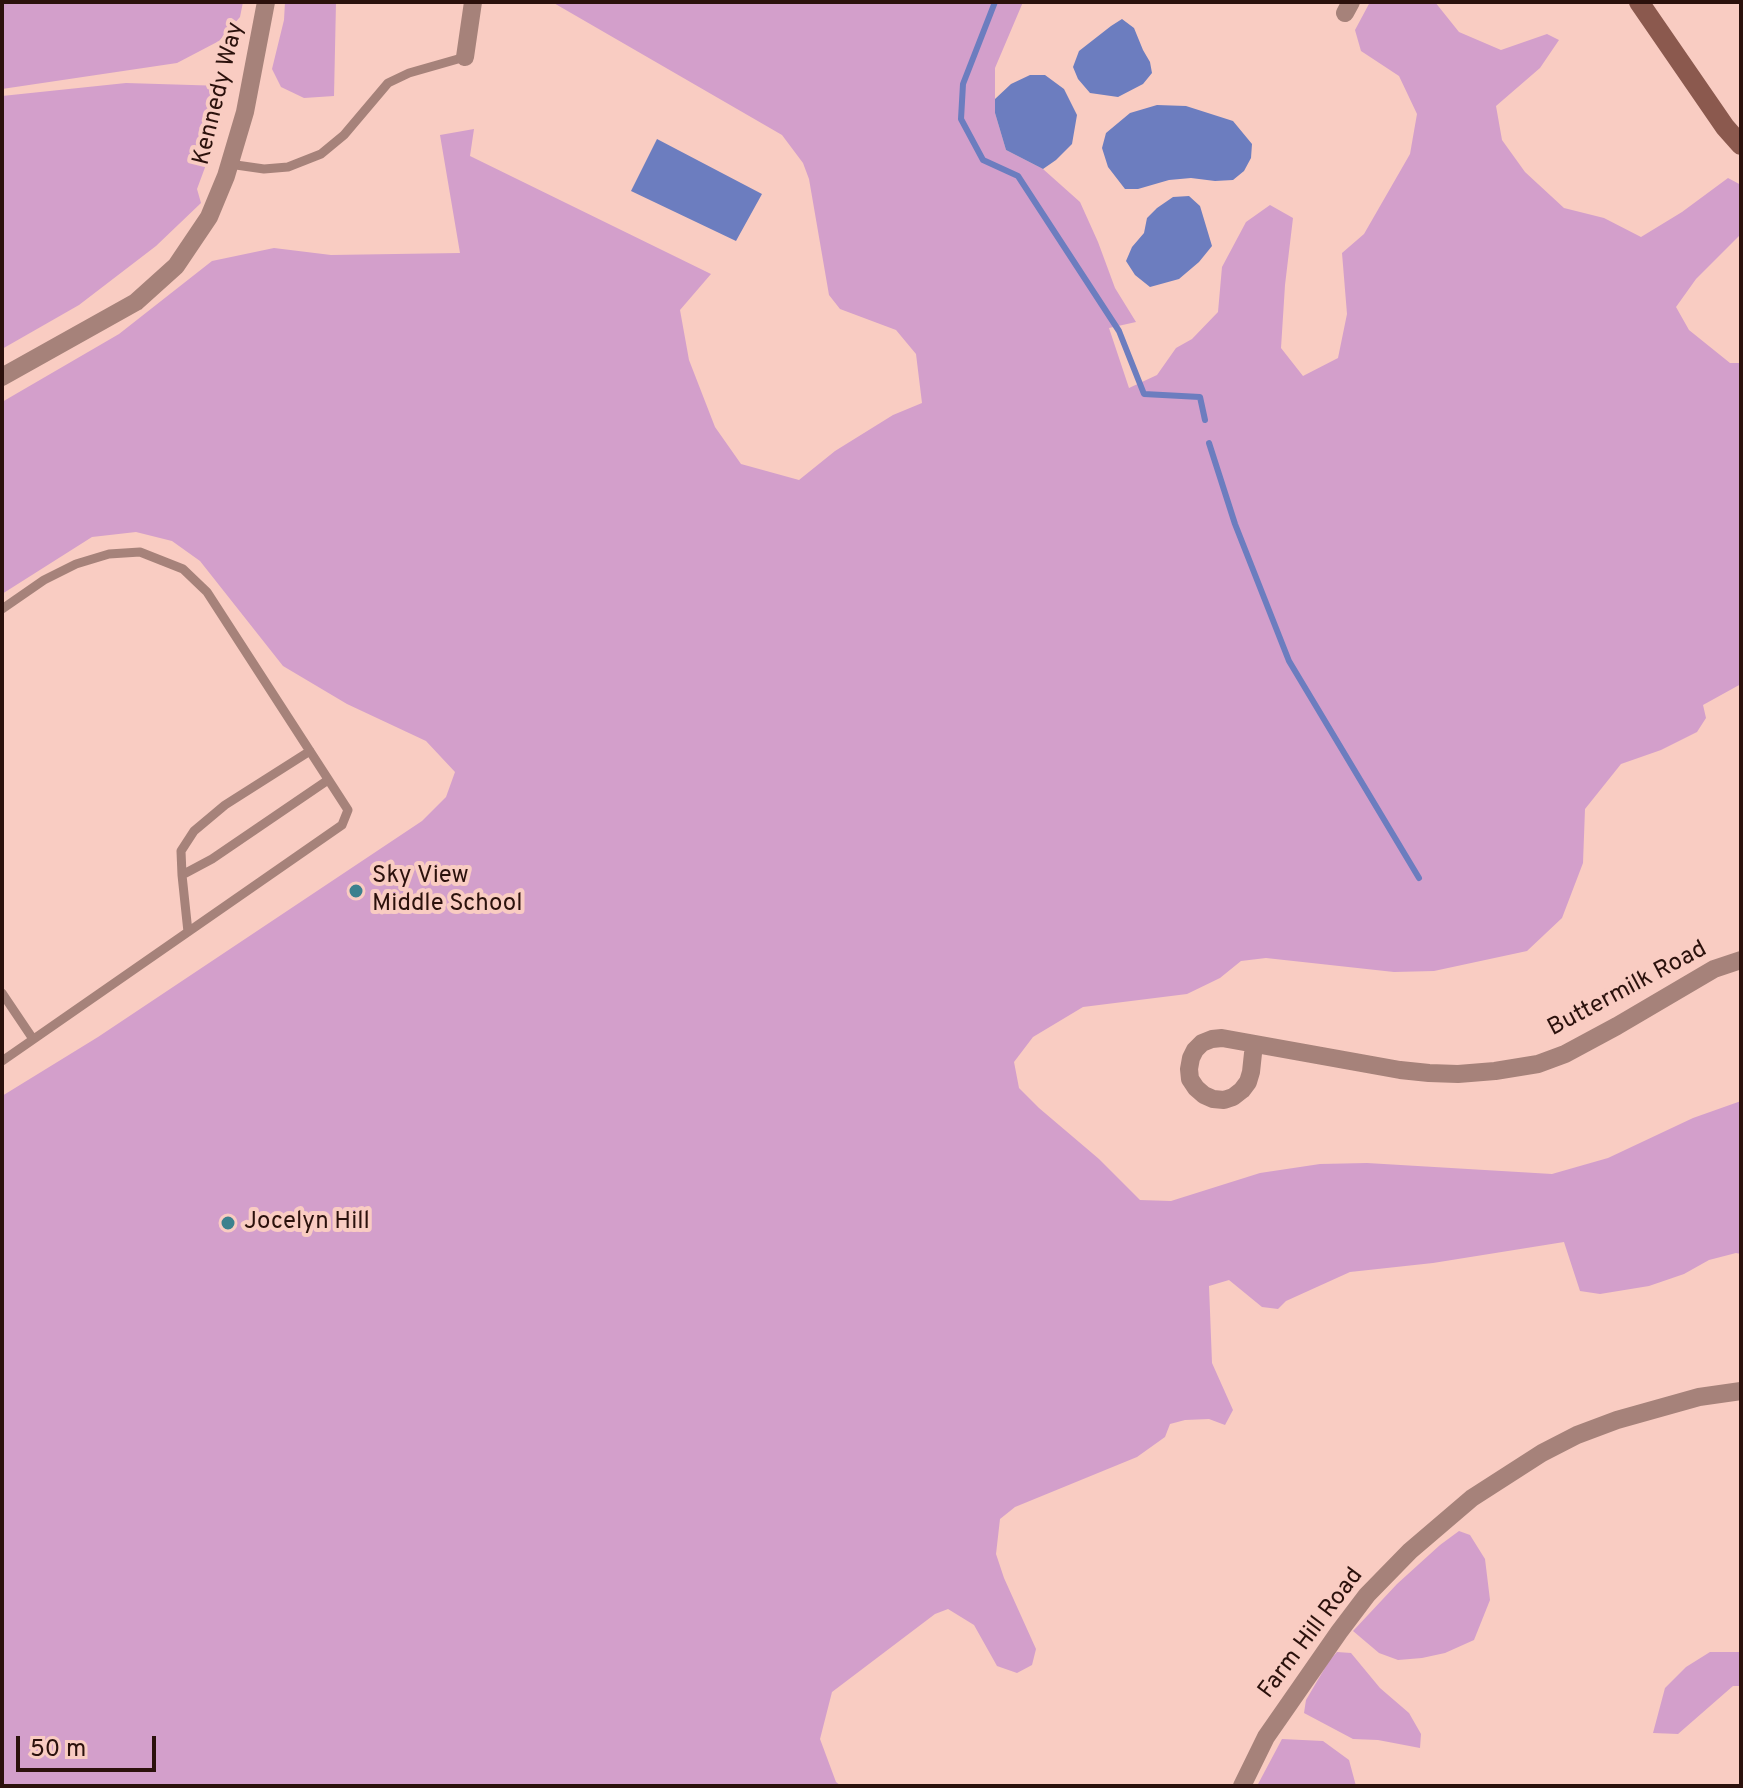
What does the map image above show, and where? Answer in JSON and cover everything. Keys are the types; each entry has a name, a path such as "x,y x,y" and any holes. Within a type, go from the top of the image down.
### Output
{"main road":[{"path":"1639,2 1725,127 1741,145"}],"street":[{"name":"Kennedy Way","path":"2,377 136,302 176,266 209,217 229,164 245,112 266,2"},
{"path":"465,57 473,2"},
{"name":"Buttermilk Road","path":"1254,1044 1400,1070 1458,1074 1538,1064 1565,1054 1617,1026 1714,969 1741,960"},
{"name":"Farm Hill Road","path":"1242,1786 1266,1737 1367,1595 1410,1551 1472,1498 1542,1453 1577,1435 1617,1420 1699,1397 1741,1391"}],"lane":[{"path":"229,164 264,169 288,167 321,154 344,135 388,83 409,73 465,57"},
{"path":"2,609 44,580 76,564 109,554 140,552 183,569 207,592 348,810 342,825 2,1061"},
{"path":"188,932 181,851 194,831 225,805 310,751"},
{"path":"182,875 212,859 328,780"},
{"path":"2,993 33,1039"}],"shaded area":[{"path":"2,2 243,2 240,17 219,41 177,63 2,89"},
{"path":"285,2 336,2 334,96 304,98 281,87 272,69 284,20"},
{"path":"552,2 1023,2 995,68 995,113 1006,150 1043,169 1080,202 1115,288 1136,322 1109,328 1129,388 1157,375 1176,348 1192,339 1218,312 1222,267 1246,222 1270,205 1293,218 1281,348 1303,376 1338,358 1347,314 1342,253 1364,234 1410,154 1417,114 1399,76 1361,51 1355,30 1370,2 1435,2 1459,32 1501,50 1547,34 1559,40 1540,68 1496,106 1502,140 1525,172 1564,208 1604,218 1641,237 1728,178 1741,185 1741,234 1696,279 1676,307 1689,330 1730,363 1741,363 1741,684 1703,705 1706,718 1697,732 1661,750 1621,764 1585,809 1583,863 1562,918 1527,951 1434,971 1394,972 1266,958 1241,961 1220,978 1187,994 1083,1007 1033,1037 1014,1062 1019,1088 1140,1200 1171,1201 1260,1173 1320,1164 1367,1163 1552,1174 1608,1158 1693,1118 1741,1101 1741,1254 1709,1260 1684,1274 1649,1286 1600,1294 1580,1291 1564,1242 1433,1263 1350,1272 1286,1301 1278,1309 1262,1307 1229,1280 1209,1286 1212,1363 1233,1410 1225,1425 1209,1419 1170,1424 1165,1437 1137,1457 1015,1507 1000,1519 996,1554 1036,1649 1032,1665 1017,1673 997,1666 974,1625 948,1609 935,1614 832,1692 820,1739 836,1782 841,1786 2,1786 2,1096 98,1037 422,821 446,797 455,772 426,741 347,704 283,666 200,561 172,541 136,532 92,537 2,594 2,402 119,334 212,261 274,248 331,255 460,253 440,135 474,129 470,156 711,274 680,310 689,360 715,427 741,464 799,480 835,451 893,415 922,403 916,354 896,330 840,309 829,295 809,179 803,163 782,135"},
{"path":"126,83 224,86 210,154 197,189 201,203 156,246 79,305 2,349 2,96"},
{"path":"1459,1531 1470,1535 1485,1559 1490,1600 1474,1640 1445,1653 1422,1658 1398,1660 1379,1653 1353,1631 1397,1584"},
{"path":"1337,1652 1351,1653 1380,1688 1409,1713 1421,1734 1420,1748 1353,1739 1304,1713 1306,1700"},
{"path":"1710,1652 1741,1652 1741,1686 1733,1686 1678,1734 1653,1733 1665,1688 1686,1667"},
{"path":"1282,1739 1323,1741 1349,1760 1356,1786 1257,1786"}],"water":[{"path":"1122,19 1134,28 1152,73 1143,84 1118,97 1090,93 1073,67 1079,51"},
{"path":"1030,75 1045,75 1064,89 1077,115 1072,144 1043,169 1006,150 995,113 995,99 1011,84"},
{"path":"1157,105 1186,106 1233,121 1252,144 1251,158 1244,171 1233,180 1191,178 1125,189 1108,167 1102,148 1106,133 1130,113"},
{"path":"657,139 762,194 736,241 631,191"},
{"path":"1189,196 1200,206 1212,246 1179,279 1150,287 1135,275 1126,261 1132,247 1144,233 1147,218 1157,208 1173,197"}],"waterway":[{"path":"995,2 963,84 961,119 983,160 1018,176 1119,331 1144,394 1200,397 1205,420"},
{"path":"1209,443 1235,524 1289,661 1419,878"}],"place":[{"name":"Sky View Middle School","path":"356,891"},
{"name":"Jocelyn Hill","path":"228,1223"}]}
